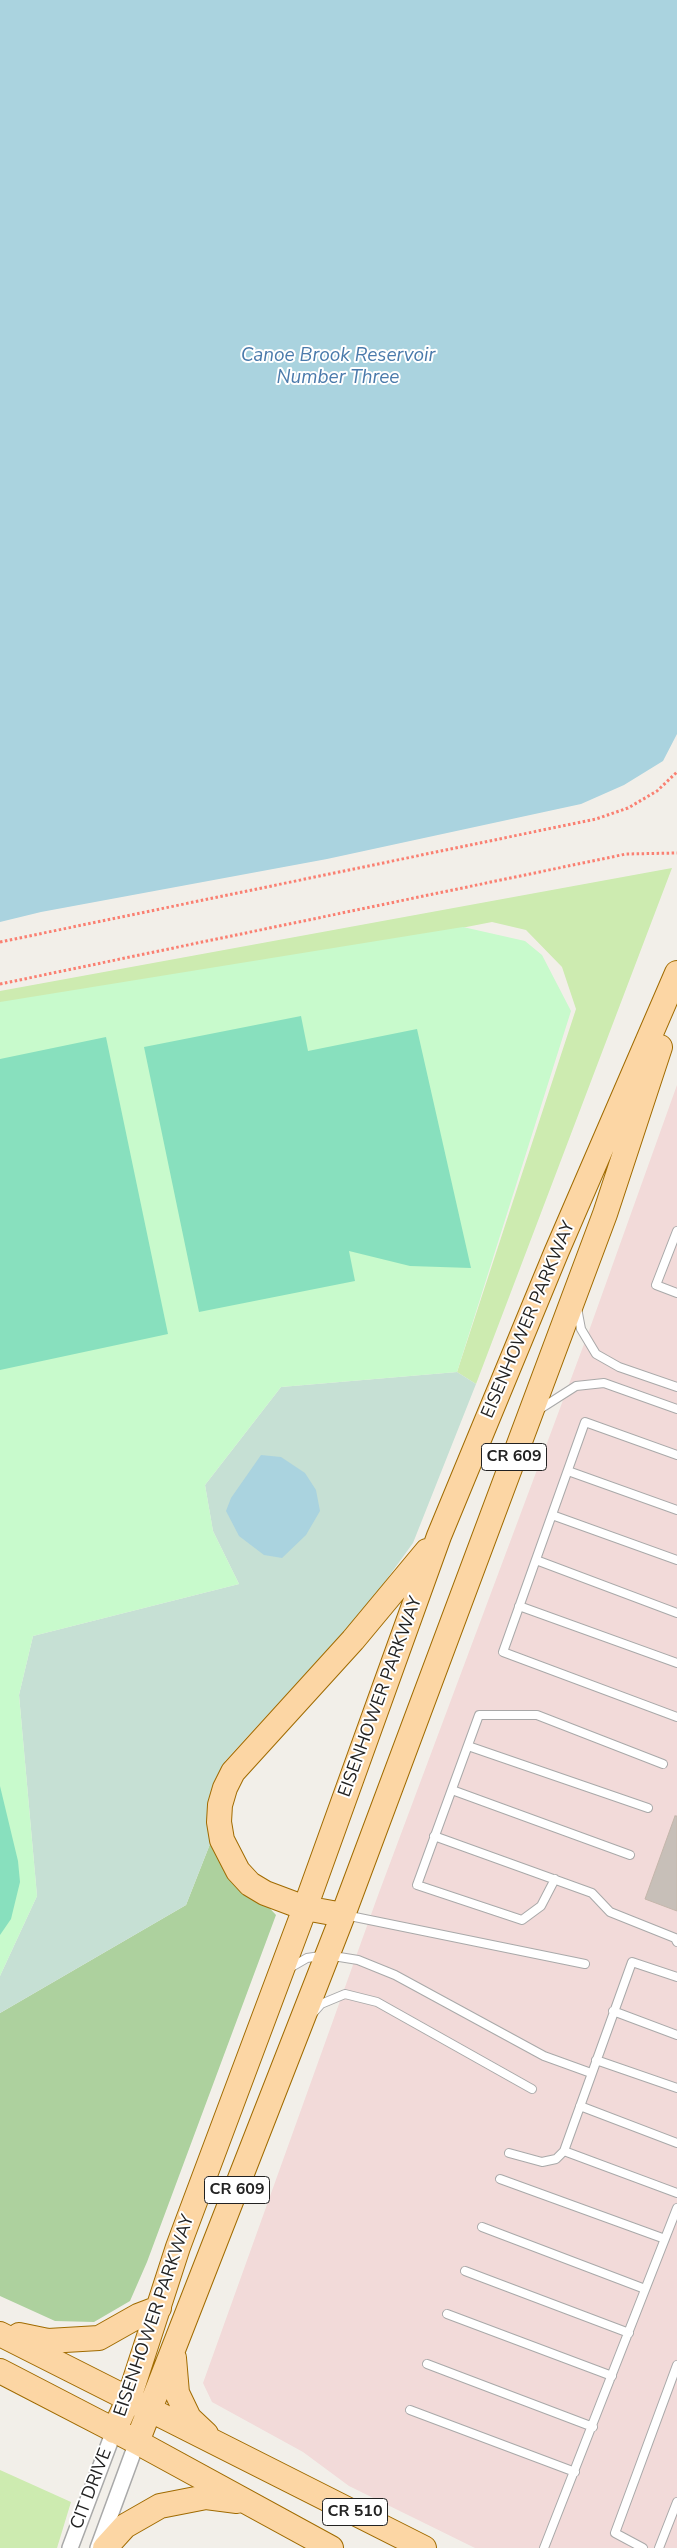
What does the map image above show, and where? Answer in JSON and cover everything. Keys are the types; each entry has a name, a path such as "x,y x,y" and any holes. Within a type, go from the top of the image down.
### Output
{"main road":[{"name":"EISENHOWER PARKWAY","path":"114,2431 129,2398 178,2247 305,1908 439,1536 556,1253 677,973"},
{"name":"EISENHOWER PARKWAY","path":"138,2442 343,1915 529,1418 605,1214 677,996"},
{"path":"343,1915 305,1908 265,1893 250,1884 228,1856 220,1831 220,1805 225,1788 233,1772 353,1640 439,1536"},
{"path":"0,2333 48,2341 99,2338 138,2316 159,2308"},
{"name":"CR 510","path":"0,2333 424,2548"},
{"path":"173,2354 177,2393 189,2418 215,2443"},
{"name":"CR 510","path":"0,2371 138,2442 331,2548"},
{"path":"105,2548 124,2526 160,2506 206,2497 251,2503"}],"street":[{"name":"CIT DRIVE","path":"70,2548 114,2431"},
{"name":"CIT DRIVE","path":"98,2548 138,2442"}],"lane":[{"path":"677,1231 656,1285 677,1293"},
{"path":"574,1297 582,1329 596,1354 619,1368 677,1387"},
{"path":"529,1418 551,1400 576,1386 604,1383 677,1409"},
{"path":"677,1455 585,1422 503,1652 677,1717"},
{"path":"568,1471 677,1510"},
{"path":"552,1515 677,1560"},
{"path":"536,1560 677,1613"},
{"path":"519,1606 677,1662"},
{"path":"555,1879 541,1906 522,1920 418,1885 479,1715 537,1715 663,1764"},
{"path":"468,1746 648,1808"},
{"path":"452,1790 630,1855"},
{"path":"434,1836 592,1893 610,1912 675,1938 677,1942"},
{"path":"343,1915 585,1964"},
{"path":"281,1973 307,1958 327,1955 358,1960 395,1975 544,2056 591,2073"},
{"path":"510,2152 542,2162 556,2159 564,2151 632,1962 677,1977"},
{"path":"300,2027 321,2004 345,1994 377,2002 532,2089"},
{"path":"614,2011 677,2035"},
{"path":"596,2060 677,2088"},
{"path":"580,2106 677,2142"},
{"path":"564,2151 677,2193"},
{"path":"500,2179 665,2240"},
{"path":"545,2545 593,2427 677,2208"},
{"path":"482,2227 646,2289"},
{"path":"465,2271 629,2333"},
{"path":"448,2314 612,2376"},
{"path":"427,2364 593,2427"},
{"path":"643,2548 615,2533 677,2365"},
{"path":"410,2410 575,2472"},
{"path":"659,2548 677,2502"}],"path":[{"path":"0,942 596,819 628,808 657,792 677,772"},
{"path":"0,984 626,854 677,853"}],"shaded area":[{"path":"677,1085 677,2548 475,2548 349,2486 303,2452 212,2402 203,2383 377,1898 590,1328"}],"green space":[{"path":"672,868 476,1384 457,1372 576,1009 562,967 526,930 492,922 0,1018 0,991"},
{"path":"463,927 525,941 542,955 571,1011 457,1372 281,1387 205,1485 213,1531 239,1584 33,1636 19,1695 37,1896 0,1976 0,1002"},
{"path":"301,1016 308,1051 417,1029 471,1268 410,1266 349,1251 355,1281 199,1312 144,1047"},
{"path":"106,1037 168,1334 0,1370 0,1059"},
{"path":"457,1372 476,1384 413,1543 368,1605 225,1761 210,1844 186,1905 0,2013 0,1976 37,1896 19,1695 33,1636 239,1584 213,1531 205,1485 281,1387"},
{"path":"0,1786 18,1861 20,1882 11,1919 0,1935"},
{"path":"210,1844 276,1915 147,2262 130,2301 94,2322 55,2321 0,2296 0,2013 186,1905"},
{"path":"0,2470 71,2502 57,2548 0,2548"}],"water":[{"name":"Canoe Brook Reservoir Number Three","path":"0,0 677,0 677,734 663,761 624,785 581,804 327,859 41,912 0,922"},
{"path":"261,1455 281,1457 305,1473 316,1490 320,1511 306,1535 282,1558 264,1555 239,1536 226,1511 231,1498"}],"building":[{"path":"675,1816 677,1816 677,1911 645,1899"}]}
